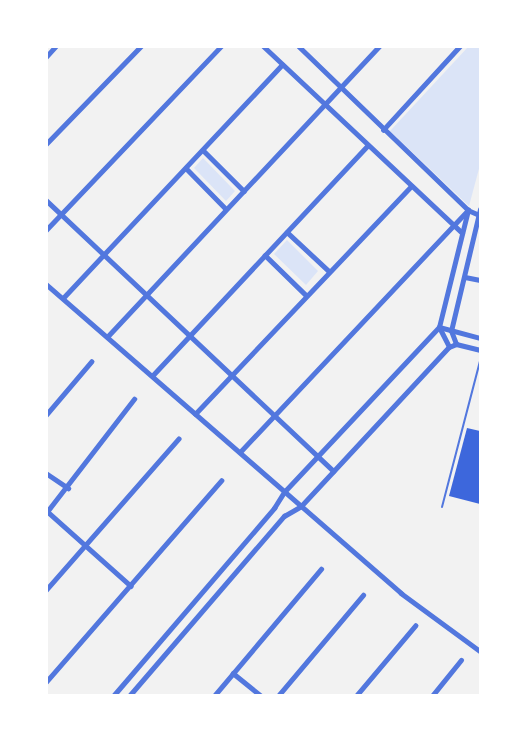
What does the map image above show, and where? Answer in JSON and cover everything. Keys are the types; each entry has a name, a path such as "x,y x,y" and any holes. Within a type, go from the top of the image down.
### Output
{"street":[{"path":"46,57 56,46"},
{"path":"46,144 141,46"},
{"path":"46,230 221,46"},
{"path":"263,46 324,106 462,233"},
{"path":"107,337 379,46"},
{"path":"383,130 460,46"},
{"path":"299,47 468,210 480,212 451,332 456,344"},
{"path":"63,298 282,65"},
{"path":"152,376 367,146"},
{"path":"203,150 244,191"},
{"path":"186,168 226,209"},
{"path":"195,414 411,186"},
{"path":"46,200 334,471"},
{"path":"240,452 468,210"},
{"path":"117,694 274,508 284,492 439,327 468,210"},
{"path":"287,232 329,271"},
{"path":"265,255 306,295"},
{"path":"465,276 480,280"},
{"path":"46,284 400,593 480,651"},
{"path":"439,327 480,338"},
{"path":"439,327 449,347"},
{"path":"129,696 284,516 301,506 449,347 456,344 480,350"},
{"path":"46,415 91,362"},
{"path":"131,585 47,513 134,399"},
{"path":"46,590 178,439"},
{"path":"46,472 68,488"},
{"path":"46,682 221,481"},
{"path":"274,508 284,516"},
{"path":"214,696 321,569"},
{"path":"278,696 363,595"},
{"path":"190,605 199,614"},
{"path":"356,696 415,626"},
{"path":"432,696 461,660"},
{"path":"233,673 261,696"}],"lane":[{"path":"442,507 480,361"}],"shaded area":[{"path":"468,47 480,47 480,165 469,206 390,131"},
{"path":"203,158 235,191 226,201 194,168"},
{"path":"287,240 318,271 306,285 274,254"}],"building":[{"path":"467,428 480,431 480,504 449,496"}]}
